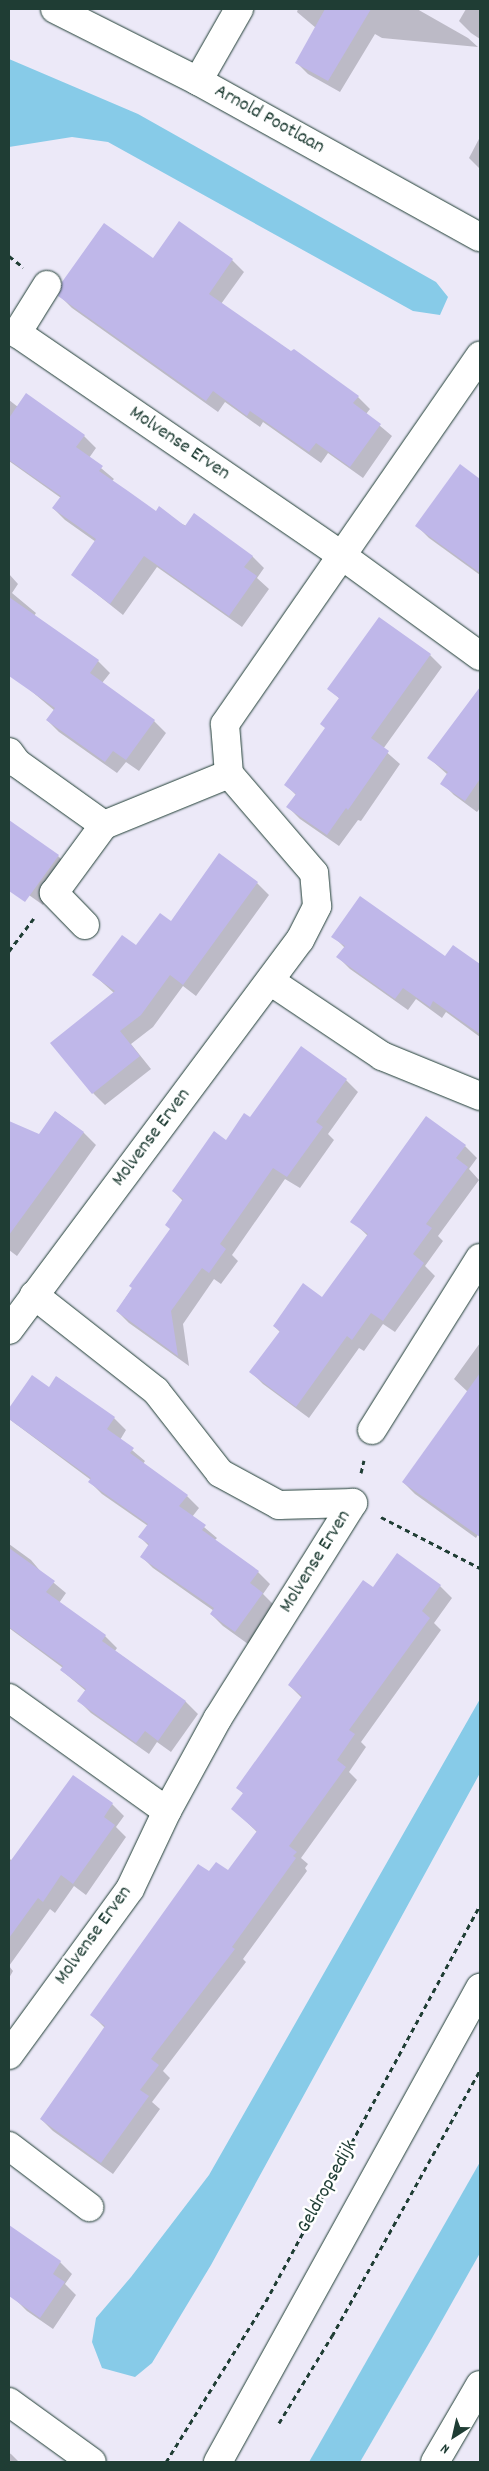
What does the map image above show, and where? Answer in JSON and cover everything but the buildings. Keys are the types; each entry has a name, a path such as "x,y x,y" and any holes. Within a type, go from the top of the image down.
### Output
{"street":[{"name":"Arnold Pootlaan","path":"55,9 198,81 480,237"},
{"path":"198,81 239,9"},
{"name":"Molvense Erven","path":"47,285 13,339 341,555 480,656"},
{"path":"85,925 54,893 104,825 229,774 225,724 480,356"},
{"path":"9,752 17,763 104,825"},
{"name":"Molvense Erven","path":"9,1330 300,940 317,906 314,873 229,774"},
{"path":"270,981 382,1056 480,1096"},
{"path":"372,1430 480,1258"},
{"name":"Molvense Erven","path":"34,1296 156,1391 220,1473 279,1506 353,1503"},
{"name":"Molvense Erven","path":"9,2055 130,1888 167,1811 218,1718 353,1503"},
{"path":"9,1698 167,1811"},
{"name":"Geldropsedijk","path":"218,2462 480,1988"},
{"path":"9,2146 89,2207"},
{"path":"436,2462 480,2385"},
{"path":"9,2402 92,2462"}],"path":[{"path":"9,951 54,893"},
{"path":"372,1430 353,1503 480,1568"},
{"name":"Geldropsedijk","path":"166,2462 266,2301 480,1906"},
{"path":"275,2429 332,2336 480,2070"}],"water":[{"path":"9,59 138,114 436,282 448,297 440,315 413,311 108,142 72,137 9,147"},
{"path":"480,1699 480,1773 211,2265 152,2363 135,2377 102,2368 92,2342 96,2318 131,2277 209,2175"},
{"path":"480,2162 480,2253 432,2338 360,2462 309,2462"}]}
